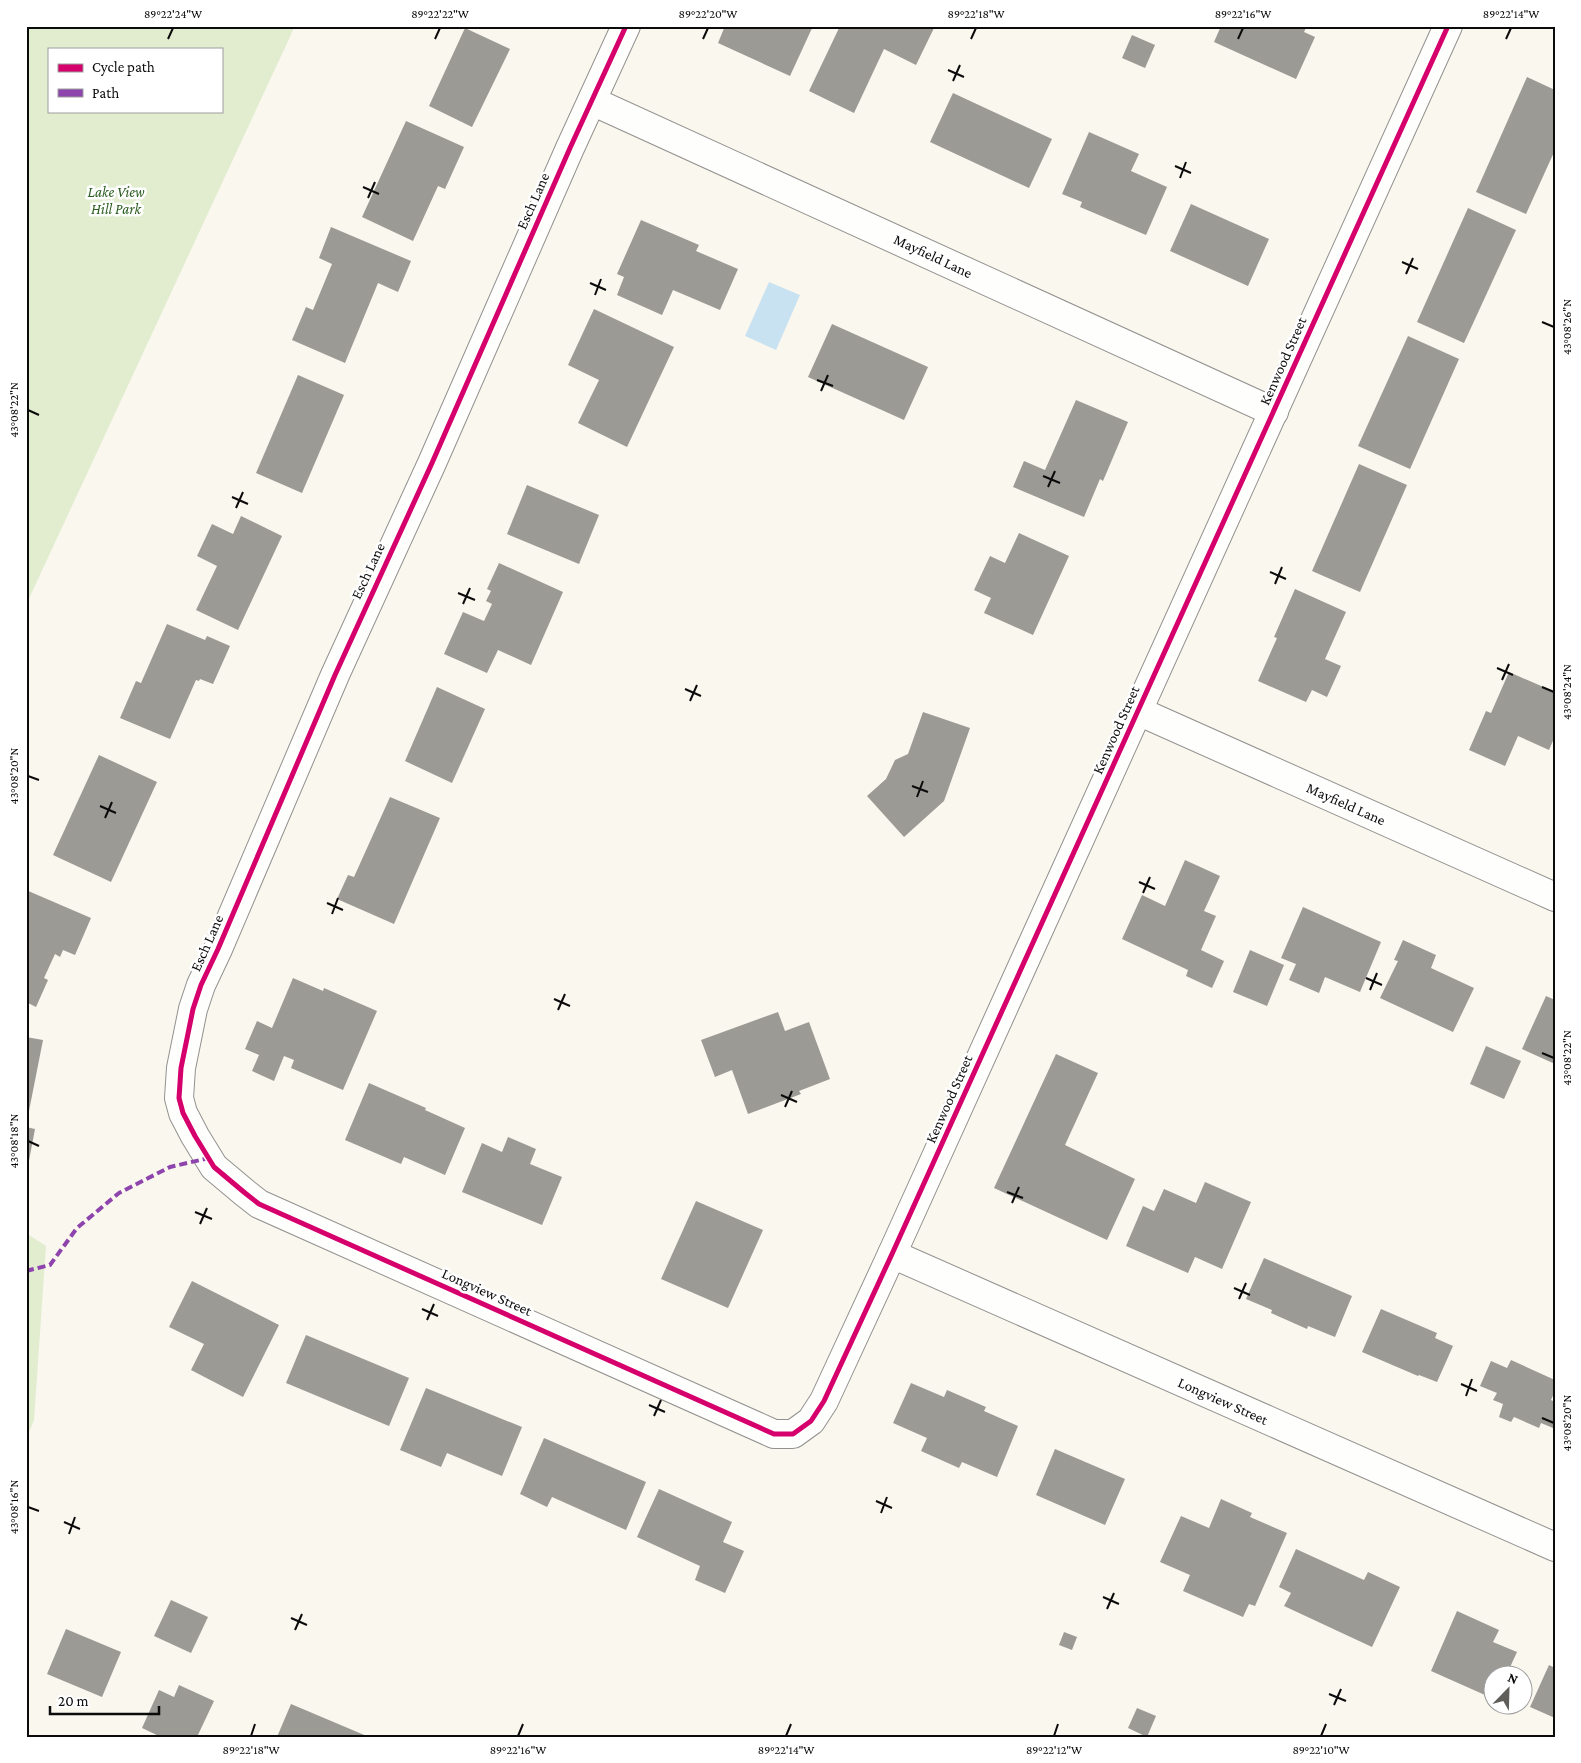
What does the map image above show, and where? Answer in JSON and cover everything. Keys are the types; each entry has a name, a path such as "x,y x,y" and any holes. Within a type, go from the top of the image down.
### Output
{"street":[{"name":"Esch Lane","path":"195,1136 183,1113 179,1098 181,1068 193,1009 202,985 335,674 432,463 570,148 626,26"},
{"name":"Kenwood Street","path":"793,1434 811,1421 824,1401 1448,26"},
{"name":"Mayfield Lane","path":"592,101 1274,412"},
{"name":"Mayfield Lane","path":"1138,711 1555,897"},
{"name":"Longview Street","path":"195,1136 214,1167 259,1204 774,1434 793,1434"},
{"name":"Longview Street","path":"892,1254 1555,1547"}],"green space":[{"name":"Lake View Hill Park","path":"26,26 295,26 26,605"},
{"path":"26,1233 46,1246 34,1420 26,1439"}],"water":[{"path":"769,282 800,295 776,350 745,336"}],"building":[{"path":"725,26 813,26 790,76 718,43"},
{"path":"840,26 935,26 916,65 884,49 854,113 809,91"},
{"path":"1221,26 1307,26 1304,32 1315,37 1296,79 1214,42"},
{"path":"465,28 510,49 472,127 429,106"},
{"path":"1132,35 1155,45 1145,68 1122,58"},
{"path":"1527,77 1555,90 1555,150 1526,214 1476,192"},
{"path":"953,93 1052,139 1029,188 930,142"},
{"path":"406,121 464,147 445,189 438,186 413,241 362,217"},
{"path":"1089,132 1139,154 1131,171 1167,187 1146,235 1080,207 1082,202 1062,194"},
{"path":"1191,204 1269,239 1248,286 1170,251"},
{"path":"1468,208 1516,230 1464,343 1417,322"},
{"path":"641,220 699,245 696,251 738,269 720,310 673,290 662,315 617,295 624,277 617,274"},
{"path":"331,227 411,261 398,292 378,283 345,363 292,340 306,307 313,310 332,264 319,258"},
{"path":"594,309 674,347 627,447 578,423 599,380 568,365"},
{"path":"832,324 928,367 904,420 808,377"},
{"path":"1408,336 1459,359 1410,469 1358,446"},
{"path":"298,375 344,395 302,493 256,473"},
{"path":"1076,400 1128,422 1103,481 1100,479 1084,517 1013,487 1024,461 1045,470"},
{"path":"1359,464 1407,485 1360,592 1312,571"},
{"path":"527,485 599,515 579,564 507,534"},
{"path":"241,516 282,536 238,630 196,610 217,566 197,556 212,524 233,534"},
{"path":"1019,533 1069,556 1033,635 984,613 991,598 974,590 990,556 1005,563"},
{"path":"499,563 563,592 531,665 498,650 487,673 444,654 463,612 484,621 492,604 486,601 491,591 487,589"},
{"path":"1295,589 1346,612 1325,659 1341,666 1327,697 1312,690 1306,702 1258,681 1277,638 1274,637"},
{"path":"167,624 205,640 207,636 230,646 213,684 200,679 199,681 196,680 170,739 120,718 136,681 141,683"},
{"path":"1509,672 1555,692 1555,736 1549,750 1518,736 1505,766 1469,750 1486,711 1491,713"},
{"path":"437,687 485,709 452,783 405,761"},
{"path":"923,712 970,728 944,801 904,837 867,796 886,779 895,760 908,754"},
{"path":"99,755 157,782 111,882 53,855"},
{"path":"390,797 440,818 394,924 337,899 348,875 354,877"},
{"path":"1185,860 1220,876 1204,911 1216,916 1201,950 1224,961 1212,988 1186,976 1188,970 1122,939 1142,895 1165,906"},
{"path":"26,890 91,918 75,955 63,950 60,957 55,954 44,978 48,980 36,1007 26,1002"},
{"path":"1303,907 1381,942 1360,992 1325,977 1319,993 1289,980 1296,964 1281,958"},
{"path":"1403,940 1436,955 1431,968 1474,988 1453,1032 1380,998 1398,961 1394,960"},
{"path":"1250,950 1284,965 1267,1006 1233,992"},
{"path":"293,978 323,991 324,988 377,1011 343,1090 291,1068 294,1060 284,1056 274,1081 252,1071 259,1055 245,1049 257,1021 272,1028"},
{"path":"1546,996 1555,1000 1555,1064 1522,1049"},
{"path":"778,1012 785,1031 809,1022 830,1079 799,1091 801,1094 748,1114 732,1070 715,1077 701,1040"},
{"path":"26,1037 43,1040 27,1121 26,1121"},
{"path":"1486,1046 1521,1061 1504,1099 1470,1084"},
{"path":"1056,1054 1098,1073 1065,1145 1135,1179 1107,1240 994,1188"},
{"path":"369,1083 426,1108 425,1110 465,1128 445,1175 404,1157 401,1164 345,1140"},
{"path":"26,1127 35,1129 27,1171 26,1171"},
{"path":"508,1137 536,1149 530,1164 562,1177 542,1225 462,1192 482,1143 502,1152"},
{"path":"1205,1182 1251,1202 1222,1269 1195,1257 1188,1273 1126,1246 1143,1206 1154,1211 1164,1189 1196,1203"},
{"path":"696,1201 763,1230 728,1308 661,1279"},
{"path":"1264,1258 1352,1296 1335,1337 1308,1326 1307,1329 1271,1313 1272,1310 1246,1299"},
{"path":"192,1281 279,1325 243,1397 191,1370 204,1344 169,1327"},
{"path":"1381,1309 1437,1333 1435,1338 1453,1346 1437,1382 1362,1352"},
{"path":"306,1335 409,1378 389,1426 286,1383"},
{"path":"1511,1360 1555,1380 1555,1391 1551,1400 1555,1402 1555,1424 1553,1428 1541,1423 1539,1428 1514,1417 1511,1422 1499,1417 1503,1404 1493,1400 1497,1393 1480,1386 1491,1361 1507,1368"},
{"path":"911,1383 944,1397 947,1390 986,1407 984,1411 1018,1426 997,1477 962,1462 959,1468 921,1451 927,1438 893,1423"},
{"path":"426,1388 522,1427 502,1476 447,1453 441,1467 400,1450"},
{"path":"544,1438 646,1482 626,1530 552,1497 547,1507 520,1494"},
{"path":"1055,1449 1125,1479 1105,1525 1036,1495"},
{"path":"659,1489 732,1522 723,1542 744,1551 725,1593 695,1580 700,1566 637,1537"},
{"path":"1221,1499 1252,1513 1250,1517 1287,1533 1255,1606 1249,1604 1243,1617 1183,1591 1190,1575 1160,1562 1181,1516 1209,1528"},
{"path":"1296,1549 1364,1580 1368,1572 1400,1587 1372,1647 1284,1606 1291,1593 1279,1587"},
{"path":"171,1600 208,1617 191,1653 154,1636"},
{"path":"1457,1611 1499,1630 1493,1642 1517,1652 1511,1666 1484,1666 1484,1695 1431,1671"},
{"path":"66,1629 121,1652 102,1697 47,1674"},
{"path":"1064,1632 1077,1637 1072,1650 1059,1645"},
{"path":"1549,1665 1555,1668 1555,1718 1534,1709 1534,1698"},
{"path":"179,1685 214,1701 197,1737 161,1737 142,1728 159,1690 174,1697"},
{"path":"291,1704 369,1737 277,1737"},
{"path":"1137,1708 1156,1716 1147,1737 1128,1728"}],"marked path":[{"path":"26,1271 50,1265 77,1228 119,1193 170,1167 209,1158"}],"cycle path":[{"path":"626,26 570,148 432,463 335,675 201,985 193,1009 181,1068 179,1098 183,1113 214,1167 259,1204 774,1434 793,1434 811,1421 824,1401 1448,26"}]}
